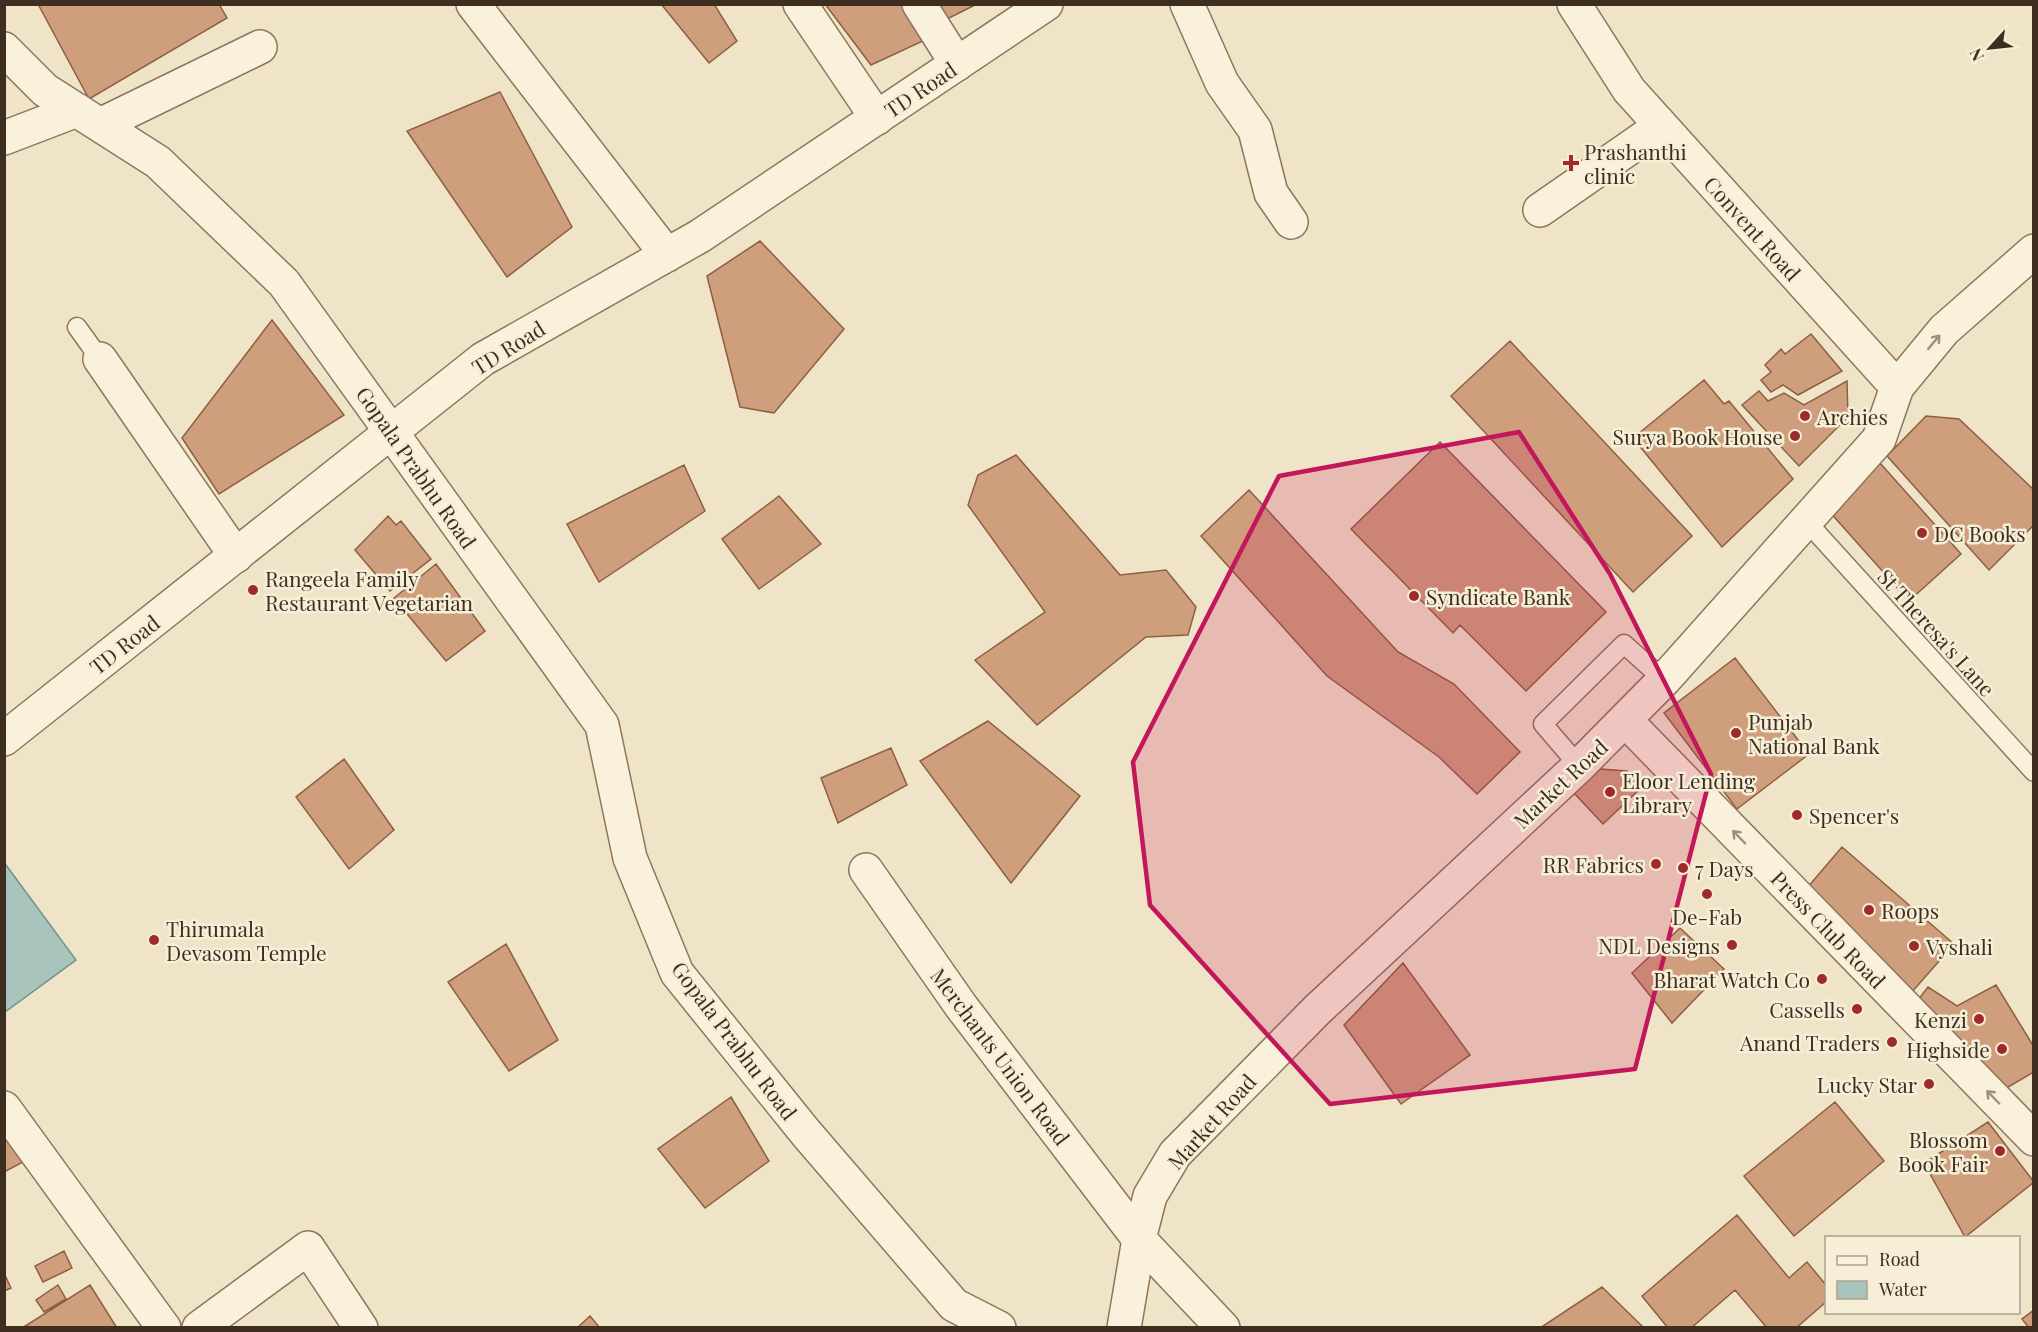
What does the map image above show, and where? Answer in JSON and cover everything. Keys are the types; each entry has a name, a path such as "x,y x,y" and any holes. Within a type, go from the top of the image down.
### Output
{"street":[{"path":"473,4 667,255"},
{"path":"800,4 877,118"},
{"path":"919,4 957,64"},
{"name":"TD Road","path":"4,739 483,359 700,236 1046,4"},
{"path":"1187,4 1222,83 1255,130 1270,193 1291,222"},
{"name":"Convent Road","path":"1574,4 1629,90 1897,387"},
{"path":"4,138 89,118 260,47"},
{"name":"Gopala Prabhu Road","path":"4,50 45,90 158,162 284,283 602,725 630,858 677,973 806,1133 954,1305 999,1328"},
{"path":"1540,210 1661,126"},
{"name":"Market Road","path":"1124,1328 1139,1239 1150,1196 1175,1154 1317,1010 1579,766 1664,680 1879,439 1897,387 1944,330 2034,251"},
{"path":"100,359 236,556"},
{"name":"Press Club Road","path":"1625,720 2034,1139"},
{"name":"Merchants Union Road","path":"866,870 961,1006 1139,1239 1223,1328"},
{"path":"4,1108 164,1328"},
{"path":"199,1328 308,1248 361,1328"}],"lane":[{"path":"77,327 100,359"},
{"name":"St Theresa's Lane","path":"1806,522 2034,772"},
{"path":"1579,766 1543,723 1624,644 1664,680"}],"highlighted area":[{"path":"1519,432 1610,574 1711,774 1635,1069 1330,1104 1150,905 1133,762 1279,476"}],"water":[{"path":"6,865 76,960 5,1012 4,866"}],"building":[{"path":"38,4 219,4 227,18 89,99"},
{"path":"661,4 714,4 737,41 709,63"},
{"path":"825,4 901,4 925,40 871,65"},
{"path":"932,4 977,4 943,21"},
{"path":"500,92 572,227 507,277 407,131"},
{"path":"760,241 844,329 774,413 740,407 707,276"},
{"path":"272,320 344,415 219,494 182,438"},
{"path":"1811,334 1842,371 1798,395 1783,385 1771,392 1761,380 1771,372 1765,365 1781,349 1785,354"},
{"path":"1510,341 1692,536 1633,592 1451,396"},
{"path":"1704,380 1724,404 1729,401 1793,479 1722,547 1633,438"},
{"path":"1847,381 1848,417 1799,466 1742,405 1759,391 1768,401 1784,393 1804,405"},
{"path":"1926,416 1959,419 2034,490 2034,525 1989,570 1887,456"},
{"path":"1440,442 1606,612 1526,691 1460,625 1453,633 1351,529"},
{"path":"1016,455 1120,575 1166,570 1196,607 1188,635 1146,637 1037,725 975,660 1045,612 968,505 978,475"},
{"path":"1880,463 1961,554 1909,601 1828,510"},
{"path":"684,465 705,511 599,582 567,524"},
{"path":"1249,490 1398,652 1454,684 1520,752 1477,794 1439,757 1327,676 1201,536"},
{"path":"779,496 821,544 759,589 722,539"},
{"path":"388,516 396,525 401,521 431,559 390,591 355,550"},
{"path":"436,564 485,631 446,661 394,598"},
{"name":"Punjab National Bank","path":"1735,658 1809,754 1737,809 1664,713"},
{"path":"988,721 1080,796 1011,883 920,761"},
{"path":"891,748 907,785 838,823 821,778"},
{"path":"344,759 394,830 349,869 296,797"},
{"path":"1600,769 1627,771 1642,787 1603,824 1574,793"},
{"path":"1842,847 1954,944 1912,992 1801,895"},
{"path":"1680,928 1724,969 1672,1023 1632,973"},
{"path":"506,944 558,1040 509,1071 448,982"},
{"path":"1403,963 1470,1055 1401,1104 1344,1025"},
{"path":"1996,985 2034,1047 2034,1072 2003,1090 1918,1000 1928,987 1957,1006"},
{"path":"731,1097 769,1161 705,1208 658,1149"},
{"path":"1835,1102 1884,1161 1794,1236 1744,1176"},
{"path":"1988,1122 2034,1182 1964,1236 1924,1163"},
{"path":"4,1123 25,1161 4,1172"},
{"path":"1737,1215 1789,1278 1807,1262 1825,1284 1825,1303 1796,1328 1767,1328 1735,1290 1691,1328 1668,1328 1642,1296"},
{"path":"64,1251 72,1268 43,1282 35,1266"},
{"path":"4,1273 11,1288 4,1291"},
{"path":"58,1285 66,1299 44,1312 36,1300"},
{"path":"90,1285 117,1328 22,1328"},
{"path":"1602,1287 1644,1328 1540,1328"},
{"path":"2034,1310 2034,1328 2029,1328 2022,1319"},
{"path":"590,1316 600,1328 577,1328"}],"place":[{"name":"Prashanthi clinic","path":"1571,163"},
{"name":"Archies","path":"1805,416"},
{"name":"Surya Book House","path":"1795,436"},
{"name":"DC Books","path":"1922,533"},
{"name":"Rangeela Family Restaurant Vegetarian","path":"253,590"},
{"name":"Syndicate Bank","path":"1414,596"},
{"name":"Punjab National Bank","path":"1736,733"},
{"name":"Eloor Lending Library","path":"1610,792"},
{"name":"Spencer's","path":"1797,815"},
{"name":"RR Fabrics","path":"1656,864"},
{"name":"7 Days","path":"1683,868"},
{"name":"De-Fab","path":"1707,894"},
{"name":"Roops","path":"1869,910"},
{"name":"Thirumala Devasom Temple","path":"154,940"},
{"name":"NDL Designs","path":"1732,945"},
{"name":"Vyshali","path":"1914,946"},
{"name":"Bharat Watch Co","path":"1822,979"},
{"name":"Cassells","path":"1857,1009"},
{"name":"Kenzi","path":"1979,1019"},
{"name":"Anand Traders","path":"1892,1042"},
{"name":"Highside","path":"2002,1049"},
{"name":"Lucky Star","path":"1929,1084"},
{"name":"Blossom Book Fair","path":"2000,1151"}]}
